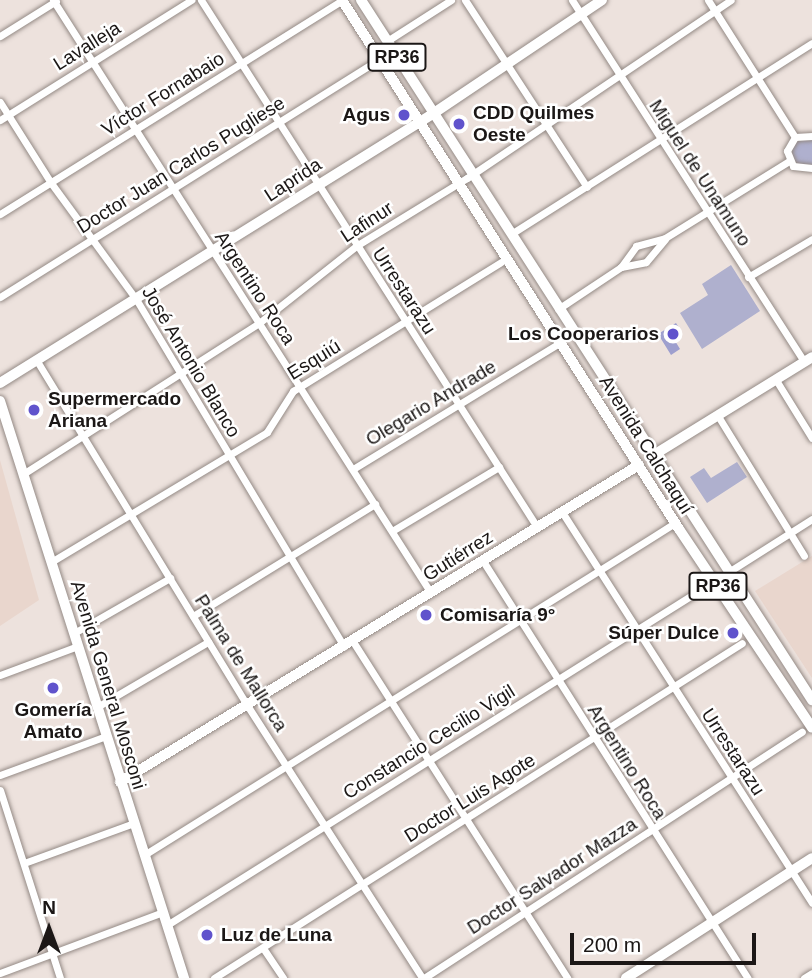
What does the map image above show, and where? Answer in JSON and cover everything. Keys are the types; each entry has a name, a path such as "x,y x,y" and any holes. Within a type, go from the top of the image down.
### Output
{"main road":[{"name":"Avenida Calchaquí","path":"342,0 809,732"},
{"name":"Avenida Calchaquí","path":"361,0 431,116 812,700"}],"street":[{"name":"Lavalleja","path":"0,120 191,0"},
{"name":"Urrestarazu","path":"201,0 277,124 537,527"},
{"name":"Víctor Fornabaio","path":"0,214 342,0"},
{"path":"387,41 451,0"},
{"path":"464,0 587,187"},
{"name":"Miguel de Unamuno","path":"572,0 748,277 808,360"},
{"name":"Laprida","path":"0,383 431,116 602,0"},
{"path":"708,0 795,137"},
{"name":"Lafinur","path":"23,474 259,323 356,246 459,183 731,0"},
{"name":"Argentino Roca","path":"55,1 431,593"},
{"path":"0,36 55,1"},
{"path":"510,234 812,43"},
{"name":"Doctor Juan Carlos Pugliese","path":"0,297 380,59"},
{"name":"José Antonio Blanco","path":"0,102 51,183 136,299 178,374 289,556 391,702 567,978"},
{"path":"795,137 812,136"},
{"path":"795,137 786,151 789,162 798,169 812,168"},
{"path":"558,309 621,267 636,246 665,238 789,162"},
{"path":"621,267 646,262 665,238"},
{"path":"748,277 812,239"},
{"name":"Esquiú","path":"51,562 131,516 270,429 288,396 300,387 501,262"},
{"name":"Olegario Andrade","path":"353,469 561,342"},
{"name":"Gutiérrez","path":"120,782 808,360"},
{"name":"Palma de Mallorca","path":"37,361 247,705 423,978"},
{"path":"776,380 812,438"},
{"name":"Avenida General Mosconi","path":"0,401 3,423 23,474 184,978"},
{"path":"718,416 804,556"},
{"path":"392,531 499,467"},
{"path":"193,616 375,504"},
{"name":"Urrestarazu","path":"562,512 672,688 812,903"},
{"path":"730,571 812,519"},
{"path":"144,855 288,768 675,523"},
{"name":"Argentino Roca","path":"483,561 556,680 748,978"},
{"path":"74,633 170,578"},
{"name":"Constancio Cecilio Vigil","path":"167,925 708,585"},
{"path":"97,707 208,642"},
{"name":"Doctor Luis Agote","path":"214,978 742,643"},
{"path":"0,675 78,646"},
{"name":"Doctor Salvador Mazza","path":"423,978 732,778 809,732"},
{"path":"0,775 106,736"},
{"path":"0,790 60,978"},
{"path":"24,863 134,823"},
{"path":"626,978 812,858"},
{"path":"0,973 163,912"},
{"path":"263,947 283,978"},
{"path":"804,978 812,973"}],"shaded area":[{"path":"812,138 812,165 796,164 790,147 796,139"},
{"path":"731,265 760,311 702,349 680,313 708,295 702,284"},
{"path":"676,323 681,331 672,336 680,349 671,355 658,334"},
{"path":"0,460 39,600 0,626"},
{"path":"737,462 747,477 707,503 690,477 704,468 711,478"},
{"path":"812,556 812,678 755,591"}],"place":[{"name":"Agus","path":"404,115"},
{"name":"CDD Quilmes Oeste","path":"459,124"},
{"name":"Los Cooperarios","path":"673,334"},
{"name":"Supermercado Ariana","path":"34,410"},
{"name":"Comisaría 9°","path":"426,615"},
{"name":"Súper Dulce","path":"733,633"},
{"name":"Gomería Amato","path":"53,688"},
{"name":"Luz de Luna","path":"207,935"}]}
